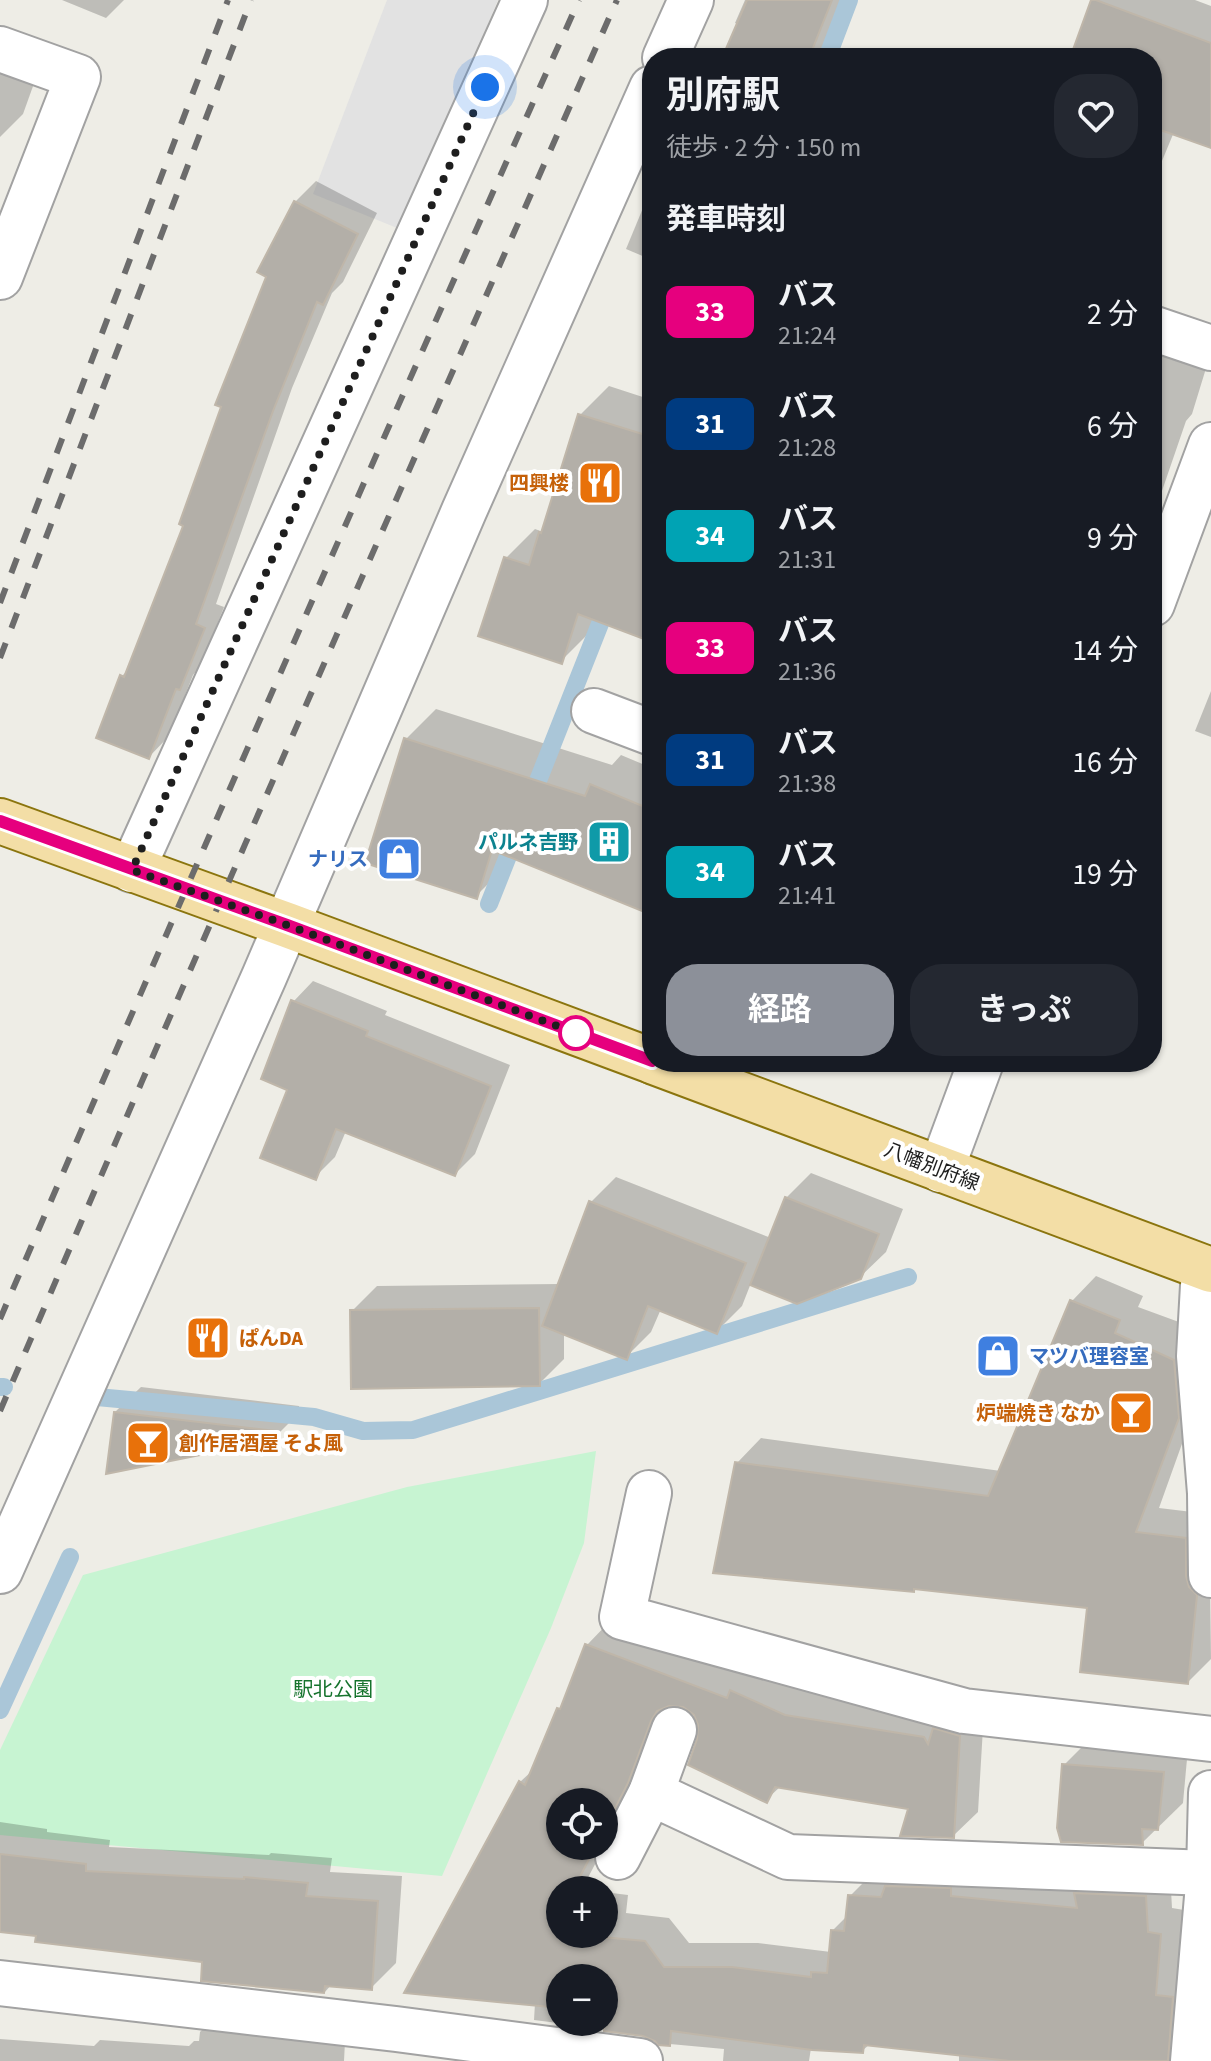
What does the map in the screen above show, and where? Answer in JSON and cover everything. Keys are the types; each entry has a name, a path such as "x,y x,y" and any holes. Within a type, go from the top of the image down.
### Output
{"main road":[{"name":"八幡別府線","path":"0,821 642,1058"},
{"name":"八幡別府線","path":"680,1072 1208,1269"}],"street":[{"path":"132,870 525,0"},
{"path":"669,48 691,0"},
{"path":"0,49 78,77 0,277"},
{"path":"0,1571 287,925 464,511 642,110"},
{"path":"1162,331 1211,348"},
{"path":"1162,577 1211,445"},
{"path":"594,711 642,729"},
{"path":"941,1170 977,1072"},
{"path":"1208,1269 1199,1356 1210,1493 1211,1575"},
{"path":"649,1493 622,1617 964,1711 1211,1739"},
{"path":"618,1857 651,1793 674,1730"},
{"path":"651,1793 788,1857 1209,1873"},
{"path":"1193,2061 1205,1992 1211,1793"},
{"path":"0,1983 395,2045 640,2061"}],"green space":[{"name":"駅北公園","path":"596,1451 584,1543 551,1628 442,1876 0,1835 0,1750 83,1575 407,1487"}],"shaded area":[{"path":"387,0 498,0 402,230 313,194"}],"building":[{"path":"747,0 832,0 813,48 726,48"},
{"path":"1091,0 1211,43 1211,148 1162,131 1162,48 1074,48"},
{"path":"294,201 358,234 323,305 317,302 273,411 196,624 205,628 180,690 176,689 149,759 96,738 120,675 124,677 183,526 179,524 221,407 215,405 266,277 257,272"},
{"path":"578,414 642,434 642,638 578,614 562,664 478,636 504,557 529,565"},
{"path":"404,738 585,796 590,784 642,806 642,911 492,850 477,899 365,863"},
{"path":"291,1000 368,1031 366,1036 491,1086 455,1176 336,1129 316,1180 260,1158 287,1090 261,1079"},
{"path":"785,1197 879,1234 861,1279 797,1304 750,1285"},
{"path":"589,1201 746,1263 717,1334 648,1306 627,1360 542,1326"},
{"path":"1070,1300 1120,1320 1115,1333 1174,1360 1179,1418 1136,1532 1186,1538 1186,1576 1189,1587 1197,1595 1188,1684 1080,1672 1087,1608 914,1589 914,1592 713,1573 735,1462 988,1496"},
{"path":"539,1308 540,1386 351,1389 350,1310"},
{"path":"114,1412 275,1431 275,1440 106,1474"},
{"path":"585,1644 727,1698 730,1690 785,1715 924,1737 928,1744 933,1728 960,1736 954,1838 900,1836 908,1809 775,1787 767,1803 688,1765 697,1739 698,1725 694,1715 683,1707 669,1706 657,1711 618,1803 618,1788 546,1788 546,1860 589,1860 580,1876 546,1876 546,1948 618,1948 618,1938 645,1941 664,1967 732,1967 811,1977 811,1972 827,1973 831,1930 844,1931 848,1895 881,1897 885,1886 951,1888 951,1896 1077,1908 1074,1893 1146,1896 1148,1932 1161,1934 1156,1995 1173,1997 1168,2061 1010,2061 864,2045 863,2053 812,2050 671,2031 670,2046 658,2045 643,2036 618,2033 618,1964 546,1964 546,2007 404,1993 519,1781 525,1785 557,1708 560,1709"},
{"path":"1062,1764 1164,1772 1158,1830 1142,1829 1143,1845 1061,1842 1057,1828"},
{"path":"0,1854 86,1864 86,1871 244,1877 308,1883 306,1896 378,1901 372,1990 325,1986 324,1993 201,1981 202,1962 35,1942 36,1936 0,1932"}],"waterway":[{"path":"831,48 849,0"},
{"path":"530,801 609,601"},
{"path":"489,904 516,836"},
{"path":"86,1396 314,1417 363,1431 413,1430 908,1277"},
{"path":"0,1710 70,1557"}],"railway":[{"path":"0,603 228,0"},
{"path":"0,658 251,0"},
{"path":"0,1319 287,658 579,0"},
{"path":"0,1411 306,704 617,0"}],"bus line":[{"name":"33","path":"0,821 642,1057"}],"place":[{"name":"四興楼","path":"600,483"},
{"name":"パルネ吉野","path":"609,842"},
{"name":"ナリス","path":"399,859"},
{"name":"ぱんDA","path":"208,1338"},
{"name":"マツバ理容室","path":"998,1356"},
{"name":"炉端焼き なか","path":"1131,1413"},
{"name":"創作居酒屋 そよ風","path":"148,1443"}],"route":[{"path":"485,87 132,870 576,1033"}]}
